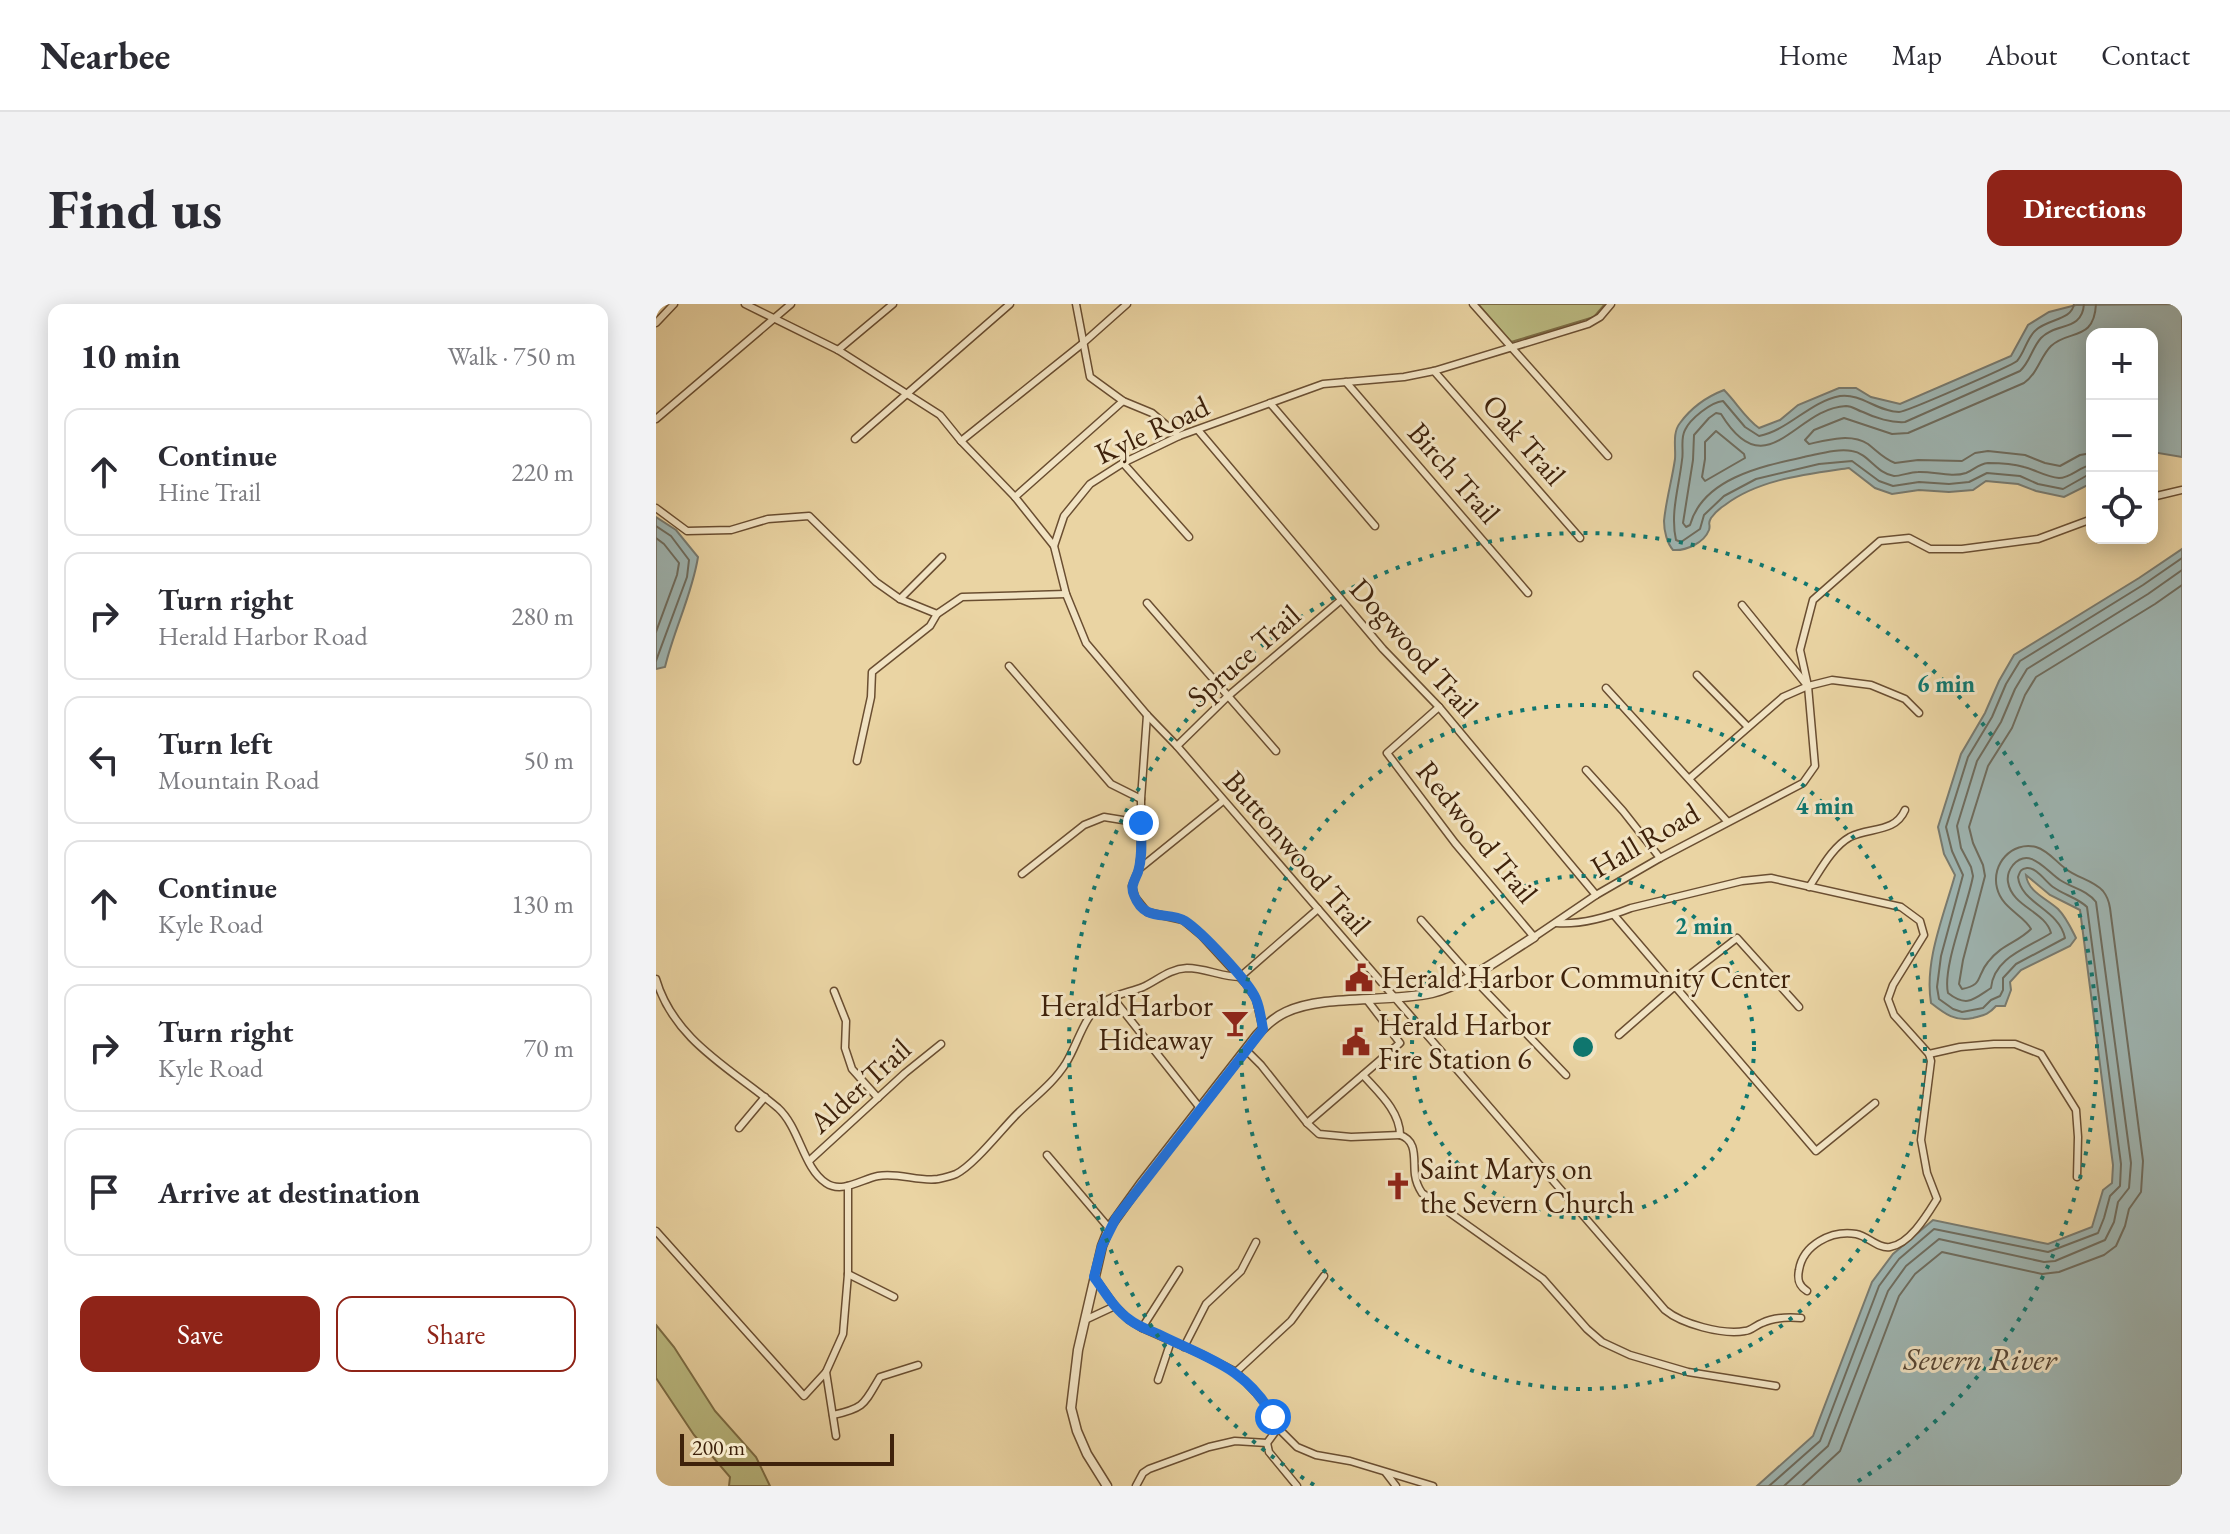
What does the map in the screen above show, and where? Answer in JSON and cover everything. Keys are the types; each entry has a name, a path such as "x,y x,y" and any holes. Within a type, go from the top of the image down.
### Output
{"street":[{"path":"656,323 674,304"},
{"path":"745,304 838,350 940,415 1015,497 1054,546 1066,594 1086,643 1147,715 1141,853 1132,886 1135,897 1147,912 1183,920 1201,935 1256,999 1260,1032 1140,1185 1109,1228 1102,1246 1076,1365 1071,1408 1087,1454 1107,1486"},
{"path":"656,419 791,304"},
{"path":"838,350 893,304"},
{"path":"855,439 1010,304"},
{"path":"1076,304 1090,377 1123,401 1152,413 1179,436"},
{"path":"961,441 1127,304"},
{"path":"1473,304 1608,456"},
{"name":"Kyle Road","path":"1054,546 1064,516 1090,484 1123,463 1179,436 1323,384 1434,371 1511,348 1588,324 1600,317 1611,304"},
{"name":"Oak Trail","path":"1434,371 1580,538"},
{"name":"Birch Trail","path":"1346,382 1528,593"},
{"path":"1015,497 1123,401"},
{"path":"1270,403 1375,526"},
{"name":"Dogwood Trail","path":"1198,430 1383,649 1439,707 1596,895"},
{"path":"1123,463 1189,537"},
{"path":"2158,496 2182,490"},
{"path":"656,508 687,531 731,530 768,519 809,516 876,582 900,599 937,614"},
{"name":"Hall Road","path":"1260,1032 1275,1018 1299,1007 1434,992 1470,975 1660,858 1803,783 1815,766 1808,686 1800,650 1813,600 1880,541 1909,538 1930,549 1962,549 2038,539 2086,521"},
{"path":"900,599 942,557"},
{"path":"857,761 871,697 872,672 930,626 937,614 962,597 1066,594"},
{"name":"Spruce Trail","path":"1177,746 1227,697 1341,600"},
{"path":"1147,603 1276,751"},
{"path":"1742,605 1808,686"},
{"path":"1009,666 1111,784 1141,799"},
{"path":"1697,675 1748,727"},
{"path":"1690,778 1783,697 1808,686 1832,680 1871,685 1905,699 1919,713"},
{"path":"1606,688 1727,821"},
{"name":"Redwood Trail","path":"1439,707 1387,753 1455,843 1534,937"},
{"name":"Buttonwood Trail","path":"1147,715 1672,1316 1722,1331 1747,1332 1763,1322 1785,1317 1801,1318"},
{"path":"1586,770 1660,858"},
{"path":"1139,869 1223,801"},
{"path":"1809,887 1839,845 1850,837 1891,826 1901,820 1905,810"},
{"path":"1022,874 1084,825 1104,817 1141,823"},
{"path":"1556,923 1568,924 1614,915 1631,908 1742,881 1771,878 1901,907 1916,917 1924,935 1890,989 1888,999 1898,1020 1929,1054 1931,1068 1921,1140 1927,1173 1937,1199 1915,1231 1889,1247 1856,1234 1821,1240 1807,1250 1799,1266 1797,1279 1807,1291"},
{"path":"656,979 662,999 675,1018 726,1070 745,1081 787,1116 809,1161 825,1183 848,1186 878,1176 903,1175 936,1179 957,1173 1050,1083 1065,1065 1090,1016 1102,1002 1146,986 1176,969 1201,969 1240,977 1318,909"},
{"path":"1614,915 1816,1151 1875,1103"},
{"path":"1421,920 1566,1075"},
{"path":"1619,1035 1737,938 1799,1007"},
{"path":"834,991 846,1021 845,1048 852,1069 878,1098"},
{"path":"1113,998 1200,1108"},
{"path":"1307,1123 1400,1043 1367,1000"},
{"name":"Alder Trail","path":"809,1161 941,1044"},
{"path":"1929,1054 1994,1044 2015,1044 2041,1054 2076,1110 2077,1177"},
{"path":"1246,1050 1314,1130 1326,1136 1400,1135 1409,1140 1413,1148 1415,1178 1422,1193 1543,1279 1602,1342 1630,1355 1688,1372 1776,1386"},
{"path":"1363,1075 1398,1119 1400,1135"},
{"path":"739,1128 765,1097"},
{"path":"1047,1155 1109,1228"},
{"path":"656,1231 804,1396 826,1372 843,1334 848,1274 848,1186"},
{"path":"1184,1347 1206,1304 1241,1271 1256,1242"},
{"path":"1142,1328 1179,1270"},
{"path":"848,1274 894,1297"},
{"path":"1236,1372 1291,1321 1324,1276"},
{"path":"1094,1277 1122,1314 1142,1328 1236,1372 1268,1407 1278,1428 1297,1447 1433,1486"},
{"path":"1085,1320 1115,1306"},
{"path":"1158,1380 1171,1341"},
{"path":"833,1415 855,1410 864,1403 880,1377 918,1365"},
{"path":"826,1372 836,1436"},
{"path":"1278,1428 1267,1443 1269,1452 1297,1486"},
{"path":"1136,1484 1149,1469 1209,1447 1235,1441 1267,1443"},
{"path":"1385,1472 1396,1486"}],"green space":[{"path":"1478,304 1605,304 1594,317 1511,342"},
{"path":"656,1325 715,1411 756,1457 770,1486 729,1486 730,1477 694,1435 656,1378"}],"water":[{"path":"2182,304 2182,457 2158,453 2158,328 2086,328 2086,486 2064,497 2018,484 1986,481 1973,490 1919,490 1892,494 1875,488 1849,468 1784,479 1753,489 1717,511 1710,520 1707,535 1699,542 1678,550 1673,550 1669,544 1664,521 1675,459 1676,431 1694,408 1705,400 1724,390 1759,428 1780,420 1798,405 1839,388 1856,388 1871,397 1900,404 2011,356 2028,325 2049,312 2076,305"},
{"path":"656,517 676,530 698,557 665,667 656,669"},
{"name":"Severn River","path":"2182,549 2182,1486 1757,1486 1813,1436 1872,1282 1893,1254 1933,1220 2048,1244 2092,1227 2103,1190 2112,1183 2113,1165 2080,910 2050,895 2026,875 2034,890 2061,912 2076,938 2070,946 2021,970 2010,982 2011,990 2005,1006 1996,1006 1986,1014 1967,1019 1946,1014 1931,1003 1930,971 1936,938 1955,875 1944,854 1938,827 1961,754 2014,655"}],"place":[{"name":"Herald Harbor Community Center","path":"1359,978"},
{"name":"Herald Harbor Hideaway","path":"1235,1023"},
{"name":"Herald Harbor Fire Station 6","path":"1356,1042"},
{"name":"Saint Marys on the Severn Church","path":"1398,1186"}],"route":[{"path":"1141,823 1139,869 1132,886 1135,897 1147,912 1183,920 1201,935 1256,999 1263,1029 1109,1228 1094,1277 1129,1320 1236,1372 1268,1407 1273,1417"}]}
